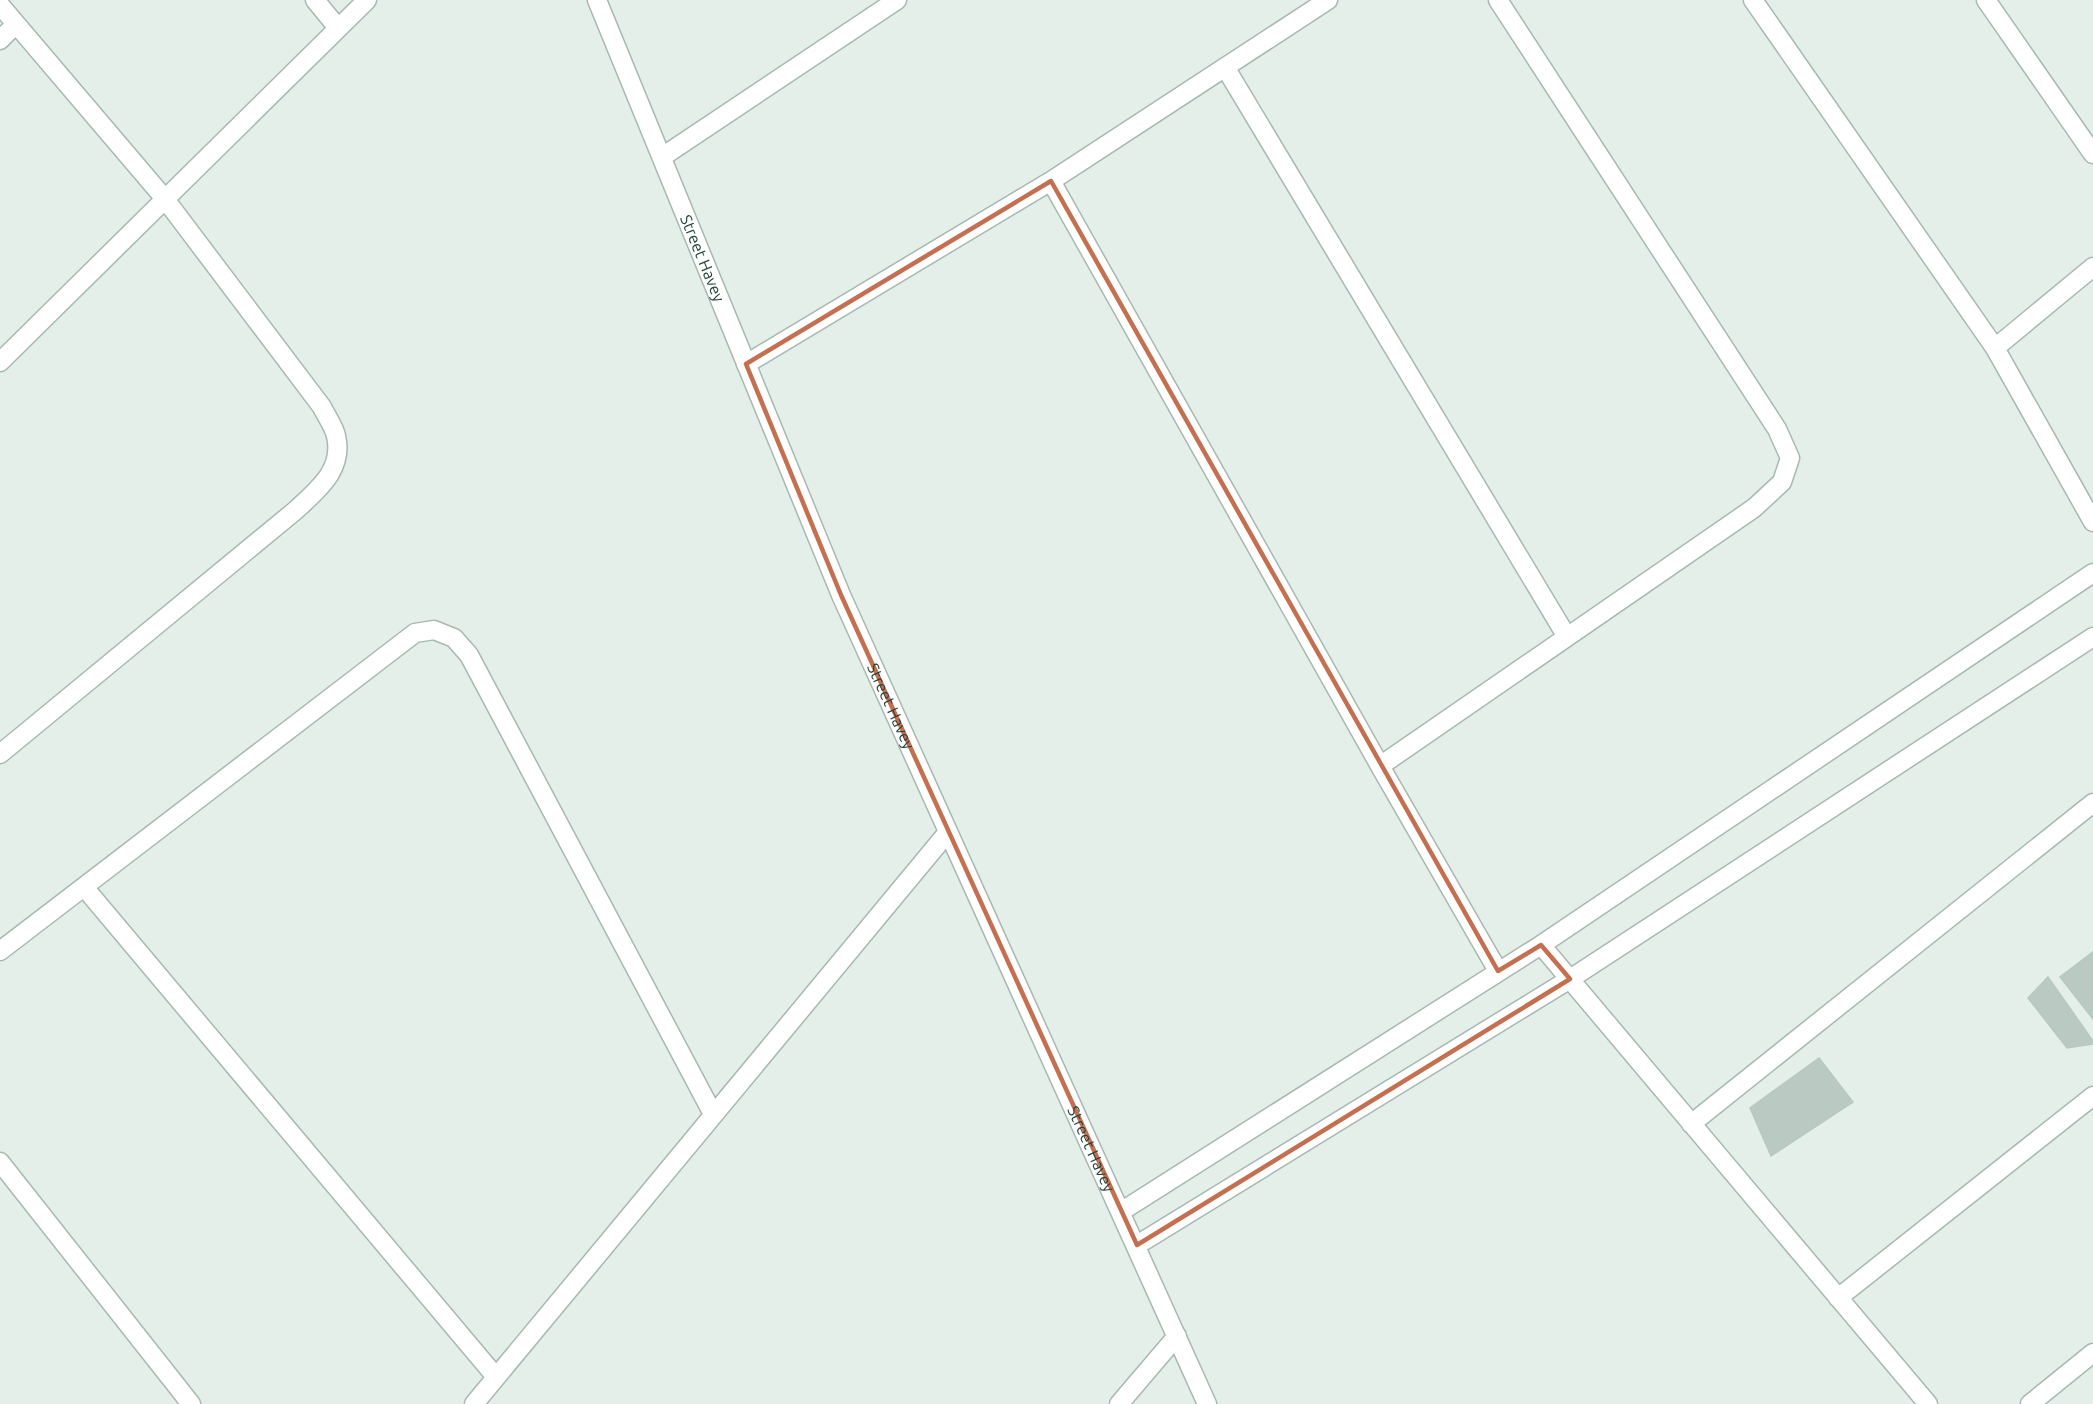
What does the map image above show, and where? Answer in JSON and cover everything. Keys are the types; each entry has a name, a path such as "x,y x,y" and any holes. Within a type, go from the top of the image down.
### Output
{"street":[{"path":"315,0 338,28"},
{"path":"0,362 367,0"},
{"name":"Street Havey","path":"597,0 841,595 1208,1404"},
{"path":"662,157 897,0"},
{"path":"746,364 1051,181 1328,0"},
{"path":"1380,766 1754,508 1782,482 1790,458 1777,429 1498,0"},
{"path":"1753,0 1995,348 2093,522"},
{"path":"1986,0 2093,154"},
{"path":"0,5 165,199 322,407 336,436 336,461 328,480 296,510 0,754"},
{"path":"0,39 16,24"},
{"path":"1225,67 1567,637"},
{"path":"1051,181 1498,971"},
{"path":"1995,348 2093,267"},
{"path":"1122,1211 1541,945 2093,573"},
{"path":"0,951 415,633 434,630 454,639 469,655 713,1114"},
{"path":"1137,1245 1570,979 2093,637"},
{"path":"1691,1124 2093,803"},
{"path":"474,1404 948,832"},
{"path":"84,887 496,1377"},
{"path":"1541,945 1928,1404"},
{"path":"1838,1298 2093,1096"},
{"path":"0,1162 191,1404"},
{"path":"1119,1404 1177,1336"},
{"path":"2030,1404 2093,1353"}],"highlighted area":[{"path":"1051,181 1498,971 1541,945 1570,979 1137,1245 841,595 746,364"}],"building":[{"path":"2093,952 2093,1019 2060,977"},
{"path":"2048,977 2093,1044 2067,1048 2028,998"},
{"path":"1819,1058 1853,1102 1771,1156 1750,1108"}]}
